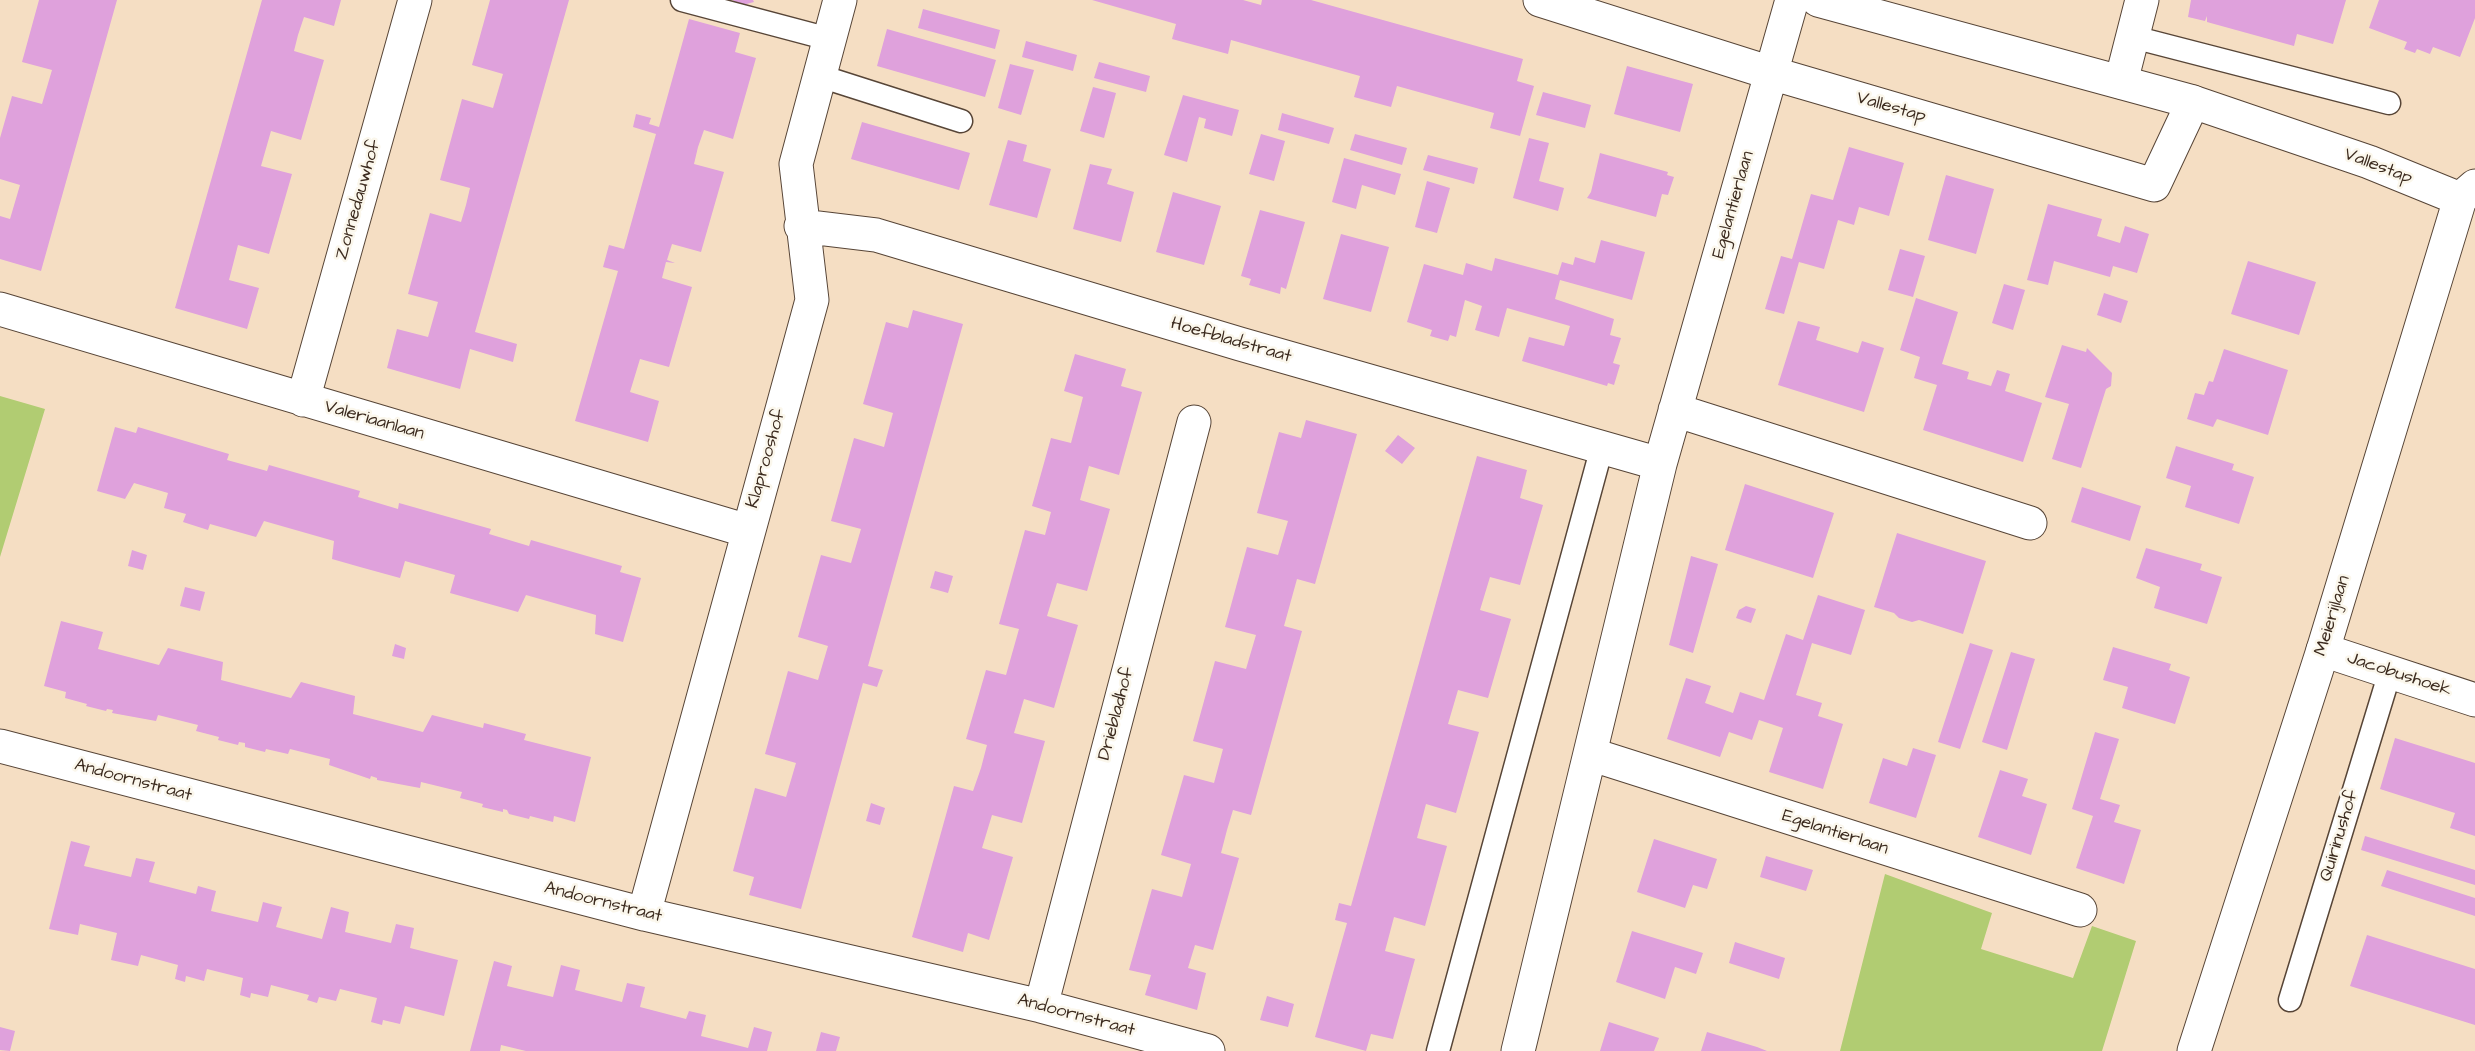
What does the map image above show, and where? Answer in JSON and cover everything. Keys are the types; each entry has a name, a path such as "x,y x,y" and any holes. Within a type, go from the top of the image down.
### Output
{"street":[{"name":"Zonnedauwhof","path":"303,400 415,0"},
{"name":"Klaprooshof","path":"644,914 812,300 801,226 796,164 840,0"},
{"name":"Vallestap","path":"1540,0 1771,73 2154,185 2193,102"},
{"name":"Egelantierlaan","path":"1518,1051 1660,464 1792,0"},
{"name":"Vallestap","path":"1818,0 2193,102 2467,193"},
{"path":"2121,82 2142,0"},
{"name":"Meierijlaan","path":"2194,1051 2467,193"},
{"name":"Hoefbladstraat","path":"801,226 876,236 1251,348 1660,464"},
{"name":"Valeriaanlaan","path":"0,309 748,531"},
{"path":"1675,410 2030,523"},
{"name":"Driebladhof","path":"1041,1006 1194,422"},
{"name":"Jacobushoek","path":"2323,650 2475,699"},
{"name":"Andoornstraat","path":"0,746 644,914 1041,1006 1208,1051"},
{"name":"Egelantierlaan","path":"1590,754 2080,910"}],"lane":[{"path":"682,0 829,39"},
{"path":"2133,37 2389,103"},
{"path":"820,76 961,121"},
{"path":"1438,1051 1602,447"},
{"name":"Quirinushof","path":"2290,999 2390,672"}],"green space":[{"path":"0,396 45,409 0,557"},
{"path":"1885,874 1992,913 1981,949 2073,978 2092,926 2136,941 2102,1051 1840,1051"}],"building":[{"path":"39,0 117,0 41,271 0,259 0,216 10,219 20,185 0,179 0,138 12,96 42,104 52,70 22,62"},
{"path":"262,0 341,0 334,26 304,17 298,35 294,51 324,60 301,140 271,131 261,166 292,174 269,254 238,245 229,280 259,288 247,329 175,308"},
{"path":"490,0 569,0 475,332 517,344 513,362 470,349 460,389 387,368 397,329 428,337 438,302 408,294 430,213 461,222 466,205 470,188 440,180 462,99 493,108 503,74 472,65"},
{"path":"733,0 753,0 754,2 735,7"},
{"path":"1092,0 1243,0 1261,5 1262,0 1311,0 1523,59 1517,81 1534,86 1520,136 1490,128 1494,113 1397,86 1391,107 1354,97 1360,76 1231,40 1228,54 1172,39 1176,24"},
{"path":"2191,0 2346,0 2333,44 2297,34 2294,46 2207,22 2207,16 2205,21 2188,17"},
{"path":"2379,0 2475,0 2475,18 2460,57 2433,47 2430,54 2417,49 2415,53 2404,49 2407,42 2369,28"},
{"path":"923,9 1000,30 995,49 918,28"},
{"path":"689,19 740,33 735,52 756,58 733,139 704,130 698,147 694,164 724,172 701,252 672,244 667,260 675,263 666,262 662,278 692,287 669,367 640,359 630,392 659,401 648,442 575,421 618,271 603,267 609,245 624,249 656,134 633,127 636,114 651,118 649,124 659,127"},
{"path":"887,29 996,60 985,97 877,66"},
{"path":"1026,41 1077,55 1073,71 1022,57"},
{"path":"1099,62 1150,76 1146,92 1094,78"},
{"path":"1010,64 1034,70 1021,115 998,108"},
{"path":"1627,66 1693,84 1680,132 1614,114"},
{"path":"1093,87 1116,93 1104,138 1080,131"},
{"path":"1543,92 1591,105 1585,128 1536,115"},
{"path":"1183,95 1239,110 1232,136 1204,128 1206,119 1199,117 1187,162 1164,155"},
{"path":"1282,113 1334,128 1329,144 1278,130"},
{"path":"862,122 970,153 959,190 851,159"},
{"path":"1261,134 1285,141 1274,181 1249,174"},
{"path":"1355,134 1407,148 1402,165 1350,150"},
{"path":"1529,138 1549,143 1539,181 1564,188 1558,211 1513,198"},
{"path":"1008,140 1027,145 1023,161 1051,169 1037,218 989,205"},
{"path":"1849,147 1904,163 1889,216 1859,207 1854,225 1838,220 1824,269 1799,262 1784,314 1765,309 1781,256 1792,259 1811,194 1833,200"},
{"path":"1600,153 1668,172 1667,175 1674,177 1668,195 1662,194 1656,217 1587,198 1591,192"},
{"path":"1428,155 1478,168 1474,184 1423,170"},
{"path":"1344,158 1401,174 1395,195 1362,185 1356,209 1332,202"},
{"path":"1090,164 1112,169 1107,184 1134,192 1121,242 1073,229"},
{"path":"1946,175 1994,189 1976,254 1928,240"},
{"path":"1427,181 1450,188 1437,233 1415,227"},
{"path":"1173,192 1221,206 1204,265 1156,252"},
{"path":"2048,204 2102,219 2097,236 2120,243 2125,226 2149,234 2137,273 2113,266 2110,277 2054,261 2048,285 2027,280"},
{"path":"1260,210 1305,222 1286,289 1281,287 1280,294 1249,285 1251,279 1241,276"},
{"path":"1341,234 1389,247 1371,312 1323,299"},
{"path":"1601,240 1645,252 1632,300 1560,280 1555,299 1614,319 1610,335 1621,338 1613,363 1620,365 1614,385 1608,383 1607,386 1522,361 1529,337 1564,346 1570,326 1507,308 1499,337 1475,330 1482,306 1465,300 1456,337 1450,335 1448,341 1430,336 1432,330 1407,322 1424,264 1463,275 1466,263 1492,271 1495,258 1558,275 1562,262 1573,265 1575,257 1595,263"},
{"path":"1900,249 1925,256 1913,297 1888,290"},
{"path":"2248,261 2316,282 2299,335 2231,314"},
{"path":"2004,284 2025,290 2013,330 1992,323"},
{"path":"2104,293 2128,301 2121,323 2097,315"},
{"path":"1916,298 1958,312 1942,364 1969,372 1967,379 1991,386 1997,370 2010,374 2005,391 2042,403 2023,462 1923,430 1937,385 1914,378 1920,357 1900,350"},
{"path":"913,310 963,324 868,666 883,670 877,687 863,683 801,909 749,895 754,877 733,871 755,788 786,797 796,763 765,754 788,671 818,680 828,646 798,637 821,555 851,563 861,529 831,521 854,438 884,447 893,413 863,404 886,322 908,328"},
{"path":"1798,321 1820,327 1816,340 1858,353 1862,341 1884,348 1864,412 1778,385"},
{"path":"2062,345 2086,352 2087,348 2112,373 2111,386 2106,389 2081,468 2052,459 2069,404 2045,397"},
{"path":"2224,349 2288,370 2268,435 2217,419 2213,427 2187,419 2195,393 2204,395 2209,381 2213,382"},
{"path":"1075,354 1126,369 1121,386 1142,392 1119,475 1089,466 1080,500 1110,509 1087,591 1057,583 1047,616 1078,625 1054,708 1024,699 1014,733 1045,741 1022,823 992,815 982,848 1013,857 989,940 968,933 963,952 912,937 954,786 973,791 981,768 987,745 966,739 986,670 1006,675 1019,629 999,624 1025,530 1045,535 1051,512 1032,506 1051,438 1071,443 1083,397 1064,391"},
{"path":"1306,420 1357,434 1315,584 1297,579 1284,626 1302,631 1251,815 1233,810 1227,830 1221,853 1239,858 1213,950 1195,945 1188,968 1206,973 1197,1010 1145,995 1151,975 1129,970 1152,889 1182,897 1191,864 1161,855 1184,775 1214,783 1223,749 1193,741 1215,661 1246,669 1256,635 1225,627 1247,547 1278,555 1288,521 1257,513 1279,432 1301,438"},
{"path":"115,427 136,433 138,427 229,454 227,460 267,471 269,465 360,491 358,497 398,509 399,503 491,529 489,534 529,546 531,540 622,566 620,572 641,578 623,642 595,634 596,615 526,595 518,612 450,593 455,575 405,561 400,578 360,567 332,559 334,541 264,521 256,537 210,524 208,530 183,522 186,514 164,508 168,493 134,483 125,499 97,491"},
{"path":"1398,435 1415,448 1402,464 1385,451"},
{"path":"2176,446 2234,464 2232,470 2254,477 2239,524 2185,507 2191,486 2166,478"},
{"path":"1477,456 1527,470 1520,498 1543,505 1520,585 1490,577 1480,610 1511,619 1488,698 1458,690 1448,724 1479,732 1456,813 1426,804 1417,838 1447,846 1425,926 1394,917 1385,951 1415,959 1393,1039 1371,1034 1366,1051 1315,1037 1347,923 1335,920 1339,903 1351,906"},
{"path":"1745,484 1834,513 1813,578 1725,550"},
{"path":"2082,487 2141,506 2130,541 2071,522"},
{"path":"1897,533 1986,561 1963,634 1919,620 1912,622 1874,607"},
{"path":"2146,548 2202,564 2200,570 2222,577 2207,624 2154,608 2160,587 2136,578"},
{"path":"132,550 147,555 143,570 128,566"},
{"path":"1691,556 1718,564 1693,653 1669,645"},
{"path":"935,571 953,576 948,593 930,588"},
{"path":"185,587 205,592 200,611 180,606"},
{"path":"1818,595 1865,610 1851,655 1812,643 1796,695 1822,703 1818,716 1843,724 1823,789 1769,772 1783,728 1759,720 1752,740 1729,732 1720,757 1667,739 1686,678 1711,686 1705,703 1733,713 1740,692 1764,700 1786,634 1803,640"},
{"path":"1746,606 1756,609 1751,623 1736,618 1739,610"},
{"path":"61,621 103,632 98,649 159,665 168,648 223,662 221,680 291,698 301,682 355,696 353,714 423,732 432,715 483,728 484,723 526,734 524,740 591,757 575,822 554,816 553,822 530,816 529,819 509,814 507,810 503,809 503,812 482,807 483,804 460,798 462,792 421,782 420,788 377,780 371,776 370,779 329,765 330,759 290,749 288,754 266,749 265,752 245,747 245,743 239,742 238,745 218,740 219,737 196,731 198,725 158,715 156,721 112,713 113,710 107,709 106,711 86,706 87,704 65,698 66,692 44,686"},
{"path":"1970,643 1993,650 1960,749 1938,742"},
{"path":"395,644 406,648 404,659 392,656"},
{"path":"2113,647 2171,664 2169,670 2190,677 2175,724 2122,708 2128,687 2103,680"},
{"path":"2011,652 2035,659 2007,750 1982,742"},
{"path":"2095,732 2119,739 2100,799 2120,805 2114,822 2141,830 2124,884 2076,868 2093,816 2072,809"},
{"path":"2395,738 2475,763 2475,836 2450,828 2455,813 2380,789"},
{"path":"1913,748 1936,755 1916,818 1869,803 1883,758 1907,766"},
{"path":"2000,770 2028,779 2022,796 2047,804 2031,855 1978,837"},
{"path":"871,803 885,808 880,825 866,821"},
{"path":"2365,836 2475,870 2475,885 2361,850"},
{"path":"1654,839 1717,859 1707,889 1693,885 1685,908 1637,892"},
{"path":"71,841 90,846 84,866 131,877 136,858 155,862 149,882 196,894 198,886 216,891 211,911 258,922 263,902 282,907 276,927 322,939 331,907 349,912 345,932 391,943 396,924 414,928 410,948 458,960 444,1016 405,1006 400,1024 383,1020 382,1025 371,1022 377,998 340,989 336,1001 319,997 317,1003 307,1000 309,995 271,985 268,997 251,993 250,998 240,995 243,978 207,969 204,981 186,976 185,982 175,979 178,965 141,955 138,966 111,960 117,933 80,924 78,935 49,929"},
{"path":"1766,856 1813,870 1806,891 1760,877"},
{"path":"2387,870 2475,898 2475,916 2381,886"},
{"path":"1632,931 1703,953 1696,974 1675,967 1665,999 1616,982"},
{"path":"2367,935 2475,969 2475,1025 2350,986"},
{"path":"1735,942 1785,958 1779,979 1729,963"},
{"path":"494,961 512,966 507,986 553,997 561,965 580,970 575,990 622,1002 627,983 645,987 640,1007 686,1019 689,1011 706,1015 701,1036 748,1048 754,1027 772,1032 767,1051 526,1051 501,1045 500,1051 470,1051"},
{"path":"1267,996 1294,1004 1288,1027 1260,1020"},
{"path":"1609,1022 1659,1038 1654,1051 1600,1051"},
{"path":"0,1027 15,1031 10,1051 0,1050"},
{"path":"821,1032 840,1037 836,1051 816,1051"},
{"path":"1707,1032 1757,1047 1767,1051 1701,1051"}]}
